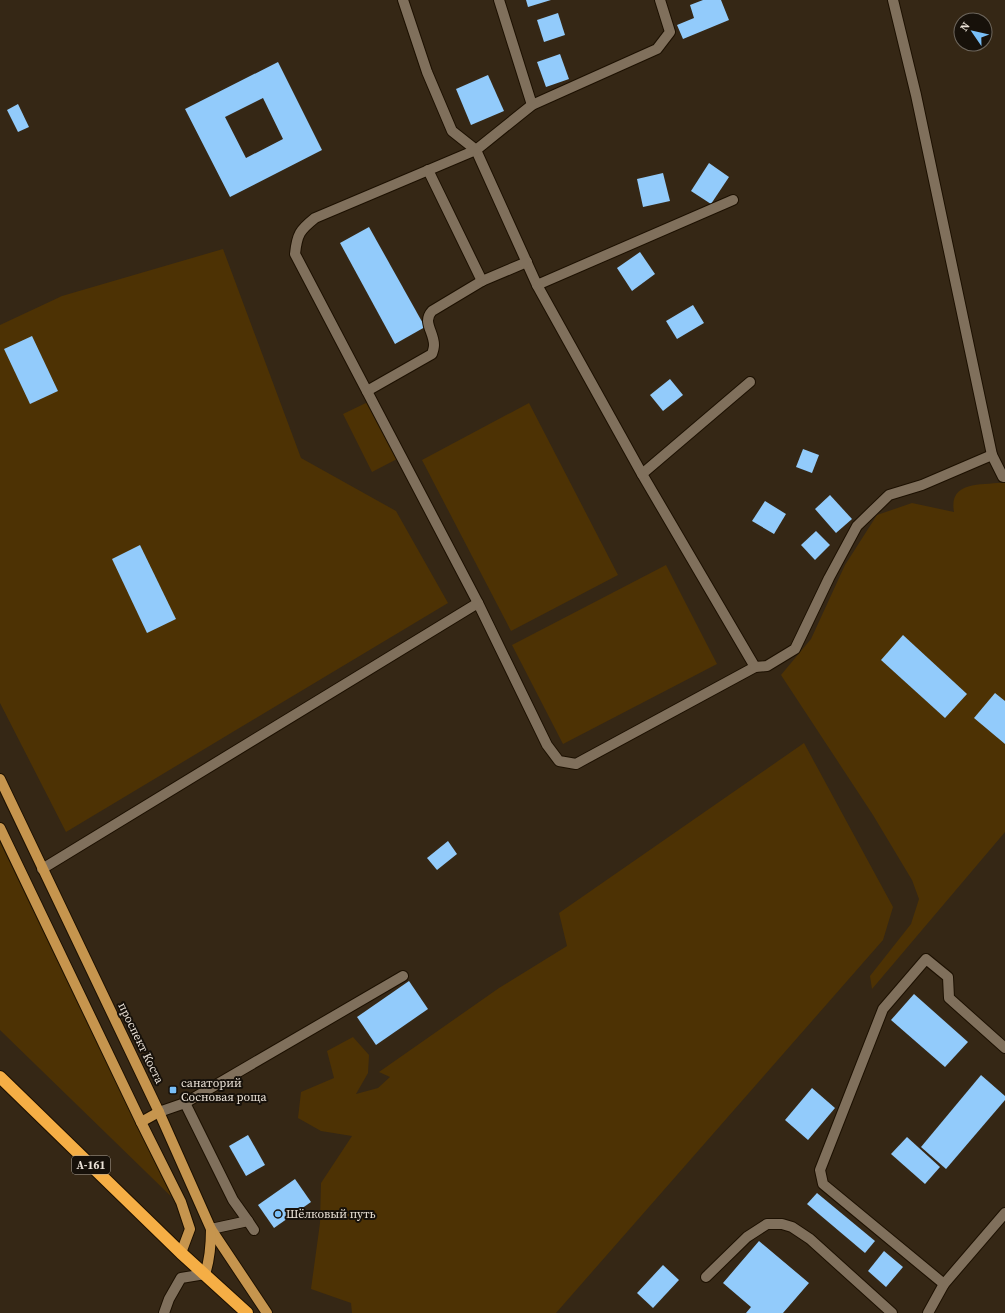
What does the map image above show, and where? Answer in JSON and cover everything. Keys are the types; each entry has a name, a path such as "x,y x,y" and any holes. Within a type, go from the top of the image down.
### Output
{"highway":[{"name":"А-161","path":"0,1077 181,1253 247,1313"}],"main road":[{"name":"проспект Коста","path":"0,779 159,1112 211,1229 267,1313"},
{"path":"0,828 181,1202 190,1229 181,1253"},
{"path":"141,1122 159,1112"},
{"path":"205,1274 209,1261 211,1229"}],"street":[{"path":"403,0 427,72 452,131 476,150 537,285 642,474 754,668"},
{"path":"500,0 532,105"},
{"path":"660,0 670,32 657,49 532,105 476,150 315,218 302,228 296,241 295,254 478,603 547,745 559,761 576,764 754,668 767,666 795,649 829,578 858,526 889,495 922,485 992,455"},
{"path":"893,0 916,95 992,455 1003,477 1005,477"},
{"path":"428,170 482,281"},
{"path":"537,285 733,200"},
{"path":"368,391 432,354 434,345 428,325 429,315 432,311 482,281 526,262"},
{"path":"642,474 750,382"},
{"path":"42,869 478,603"},
{"path":"944,1284 823,1184 820,1170 883,1009 926,959 948,977 948,998 1005,1048"},
{"path":"159,1112 185,1103 403,976"},
{"path":"185,1103 233,1200 254,1230"},
{"path":"928,1313 944,1284 1005,1213"},
{"path":"211,1229 248,1221"},
{"path":"706,1277 747,1237 767,1224 782,1224 792,1227 810,1239 892,1313"},
{"path":"164,1313 169,1299 181,1278 205,1274"}],"shaded area":[{"path":"223,249 301,458 396,511 448,603 66,832 0,703 0,325 62,296"},
{"path":"368,402 397,459 372,472 343,414"},
{"path":"529,403 618,575 511,631 422,460"},
{"path":"1005,482 1005,832 872,989 870,976 911,924 919,899 912,880 873,815 781,675 811,639 845,565 877,515 912,503 954,512 954,501 957,494 962,489 970,486"},
{"path":"666,565 717,664 563,744 512,645"},
{"path":"804,743 893,907 883,940 556,1313 352,1313 351,1303 311,1289 320,1223 321,1183 352,1136 321,1131 298,1118 301,1092 334,1078 327,1051 353,1037 369,1055 368,1073 356,1094 378,1088 390,1077 379,1072 499,988 567,946 559,913"},
{"path":"0,842 7,856 182,1207 0,1030"}],"building":[{"path":"526,0 551,0 528,7"},
{"path":"703,0 721,0 729,20 683,39 677,25 694,18 690,5"},
{"path":"558,13 565,35 544,42 537,20"},
{"path":"560,54 569,79 546,87 537,62"},
{"path":"278,62 322,150 230,197 185,109","holes":["263,98 283,139 246,158 225,117"]},
{"path":"488,75 504,111 471,125 456,89"},
{"path":"18,104 29,127 18,132 7,110"},
{"path":"709,163 729,177 711,204 691,191"},
{"path":"663,173 670,201 643,207 637,179"},
{"path":"369,227 425,327 395,344 340,243"},
{"path":"640,252 655,274 632,291 617,268"},
{"path":"693,305 704,323 677,339 666,321"},
{"path":"32,336 58,391 30,404 4,349"},
{"path":"670,379 683,395 663,411 650,395"},
{"path":"803,449 819,455 812,473 796,467"},
{"path":"830,495 852,519 836,533 815,509"},
{"path":"765,501 786,514 774,534 752,521"},
{"path":"816,531 830,545 815,560 801,545"},
{"path":"140,545 176,619 147,633 112,559"},
{"path":"903,635 967,694 945,718 881,660"},
{"path":"995,693 1005,701 1005,744 974,718"},
{"path":"448,841 457,854 437,870 427,858"},
{"path":"409,981 428,1009 376,1045 357,1017"},
{"path":"914,994 968,1042 945,1067 891,1020"},
{"path":"981,1075 1005,1096 1005,1100 946,1169 921,1147"},
{"path":"812,1088 835,1108 808,1140 785,1120"},
{"path":"248,1135 265,1165 246,1176 229,1146"},
{"path":"907,1137 940,1167 925,1184 891,1154"},
{"path":"295,1179 311,1202 274,1228 258,1205"},
{"path":"817,1193 875,1241 865,1253 807,1204"},
{"path":"759,1241 809,1283 783,1313 746,1313 751,1307 723,1283"},
{"path":"884,1251 903,1267 886,1287 868,1271"},
{"path":"663,1265 679,1280 653,1308 637,1293"}],"place":[{"name":"санаторий Сосновая роща","path":"173,1090"},
{"name":"Шёлковый путь","path":"278,1214"}]}
